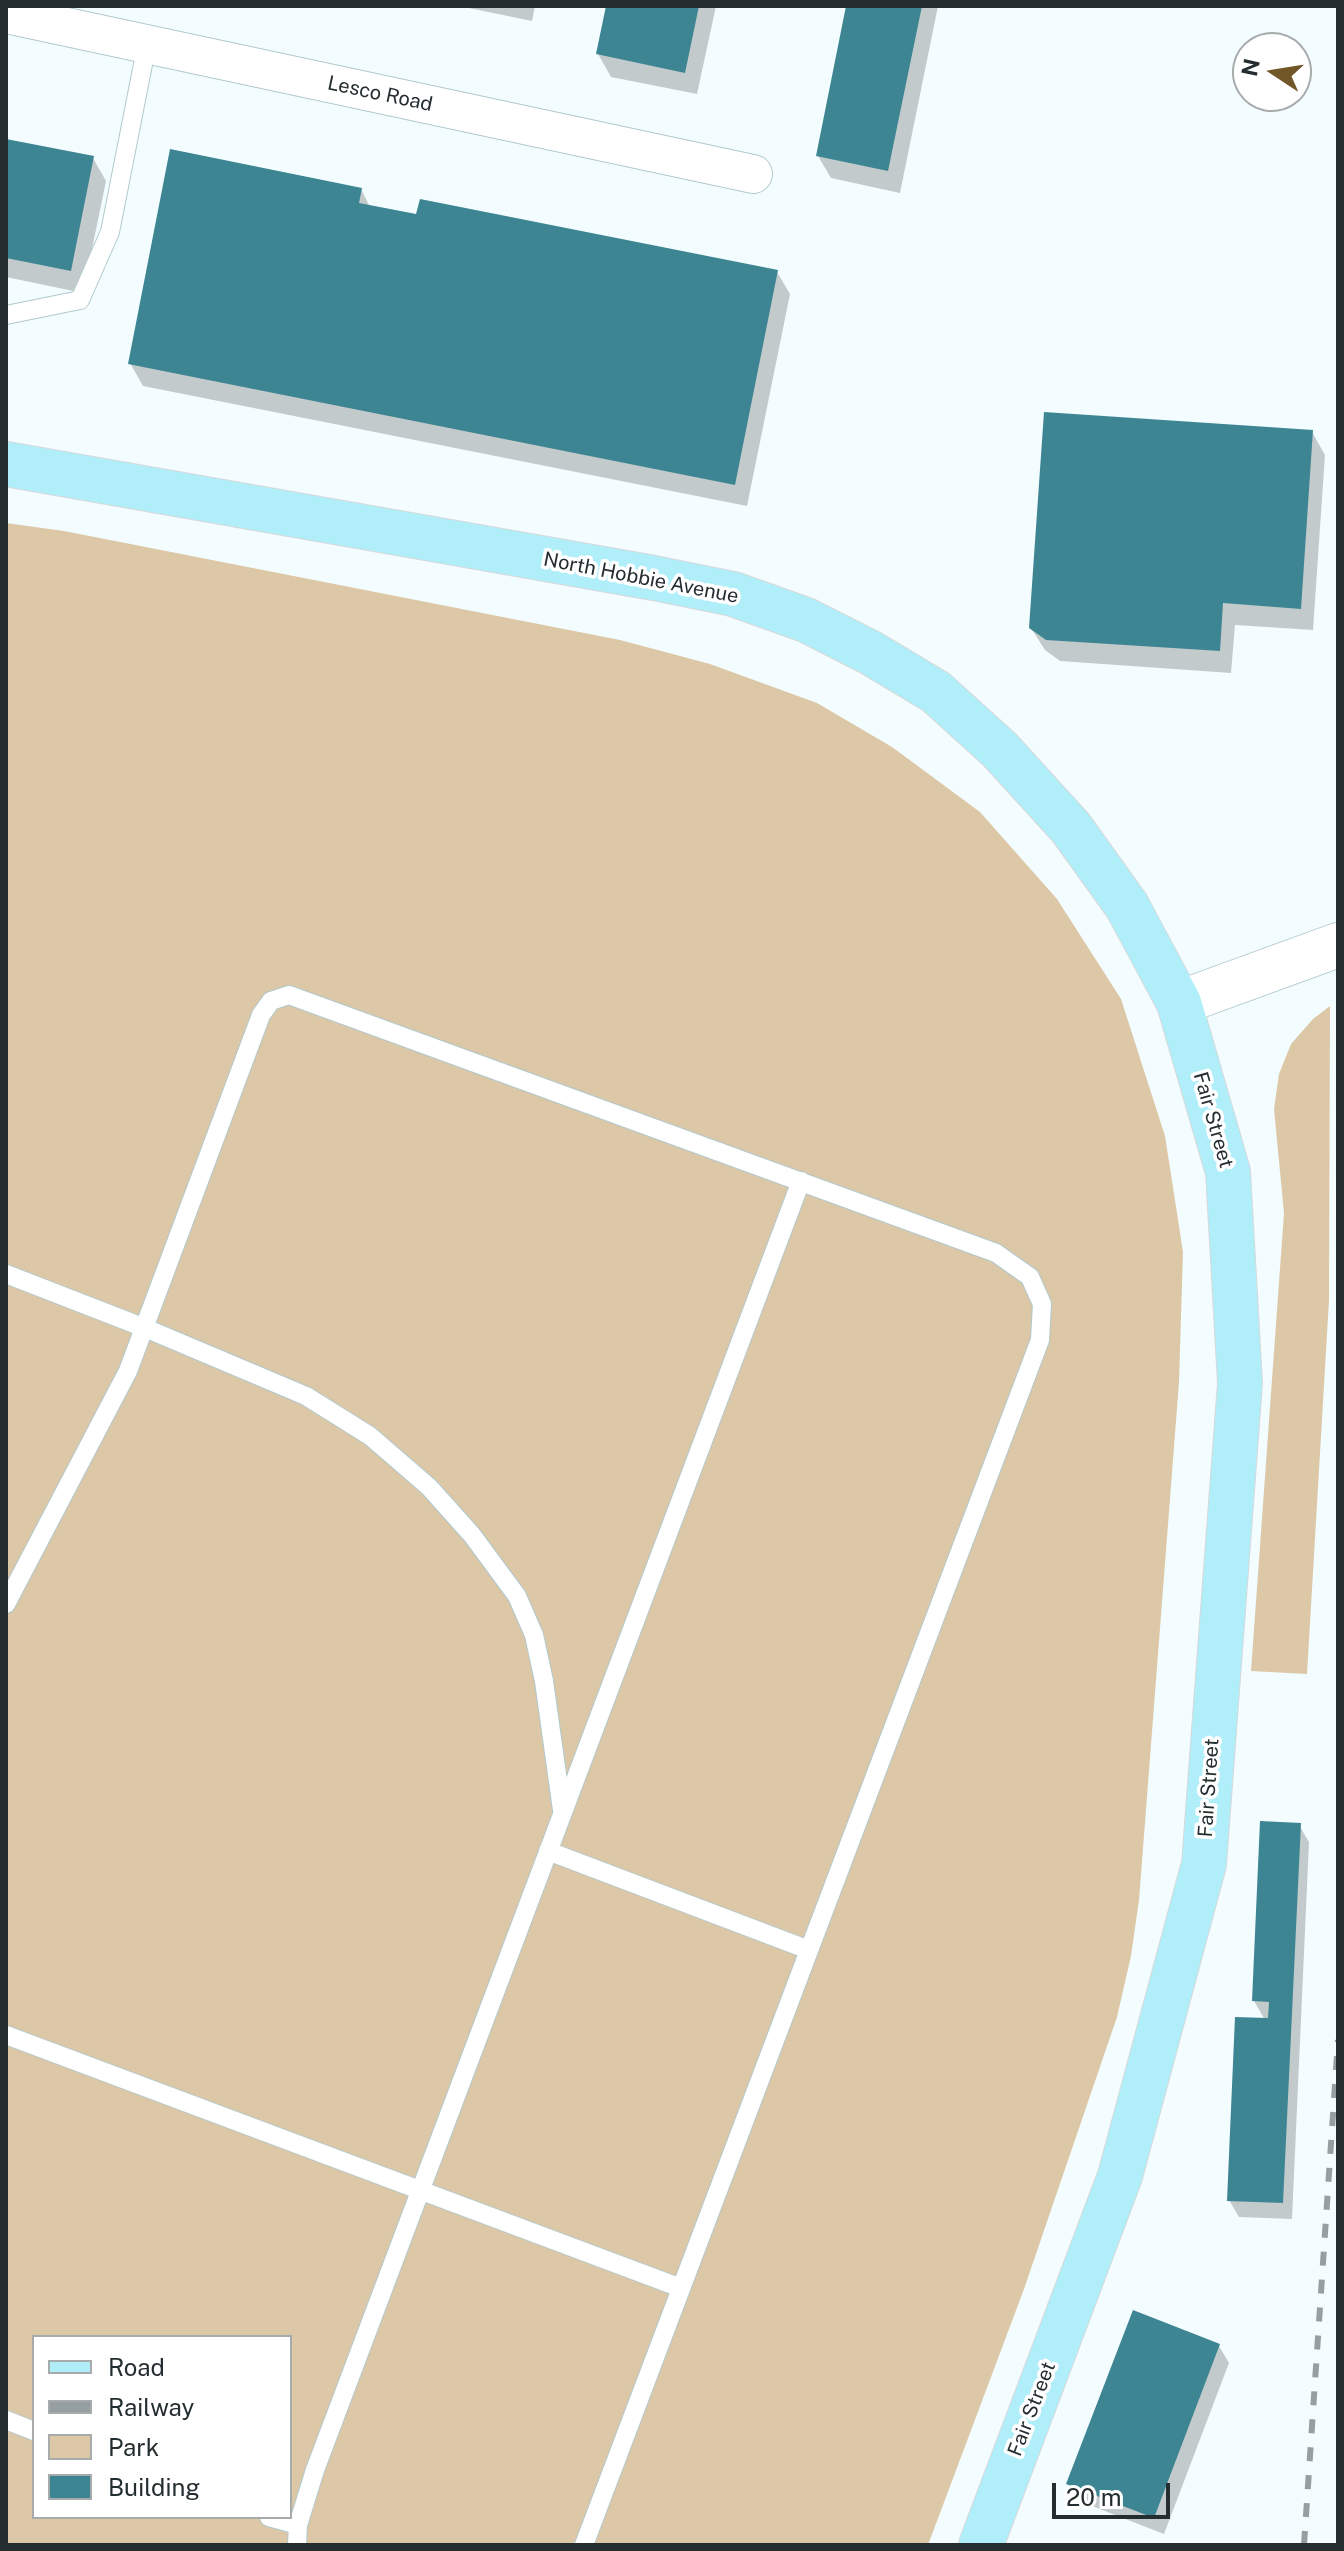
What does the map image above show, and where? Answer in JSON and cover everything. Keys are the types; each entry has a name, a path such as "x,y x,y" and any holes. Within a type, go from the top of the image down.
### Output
{"main road":[{"name":"North Hobbie Avenue","path":"6,464 654,578 733,594 806,620 871,653 936,692 1000,750 1071,828 1127,906 1179,1003"},
{"path":"1179,1003 1338,945"},
{"name":"Fair Street","path":"981,2545 1120,2176 1204,1864 1240,1383 1228,1172 1179,1003"}],"street":[{"name":"Lesco Road","path":"6,14 753,174"}],"lane":[{"path":"6,315 80,300 110,232 147,44"},
{"path":"6,1604 128,1371 261,1015 271,1001 289,995 996,1253 1030,1277 1042,1304 1040,1340 584,2545"},
{"path":"297,2545 298,2525 315,2470 801,1181"},
{"path":"6,1274 306,1396 370,1436 429,1487 472,1535 517,1596 534,1635 544,1681 562,1813"},
{"path":"548,1851 809,1950"},
{"path":"6,2035 681,2288"},
{"path":"6,2420 32,2430"},
{"path":"276,2519 298,2525"}],"green space":[{"path":"6,523 64,531 620,640 710,664 817,703 892,747 980,812 1057,899 1121,999 1165,1136 1183,1252 1179,1382 1139,1900 1131,1956 1117,2017 1024,2289 928,2545 6,2545"},
{"path":"1330,1006 1329,1300 1307,1674 1251,1671 1284,1213 1274,1109 1279,1074 1291,1044 1313,1019"}],"building":[{"path":"606,6 699,6 685,73 596,54"},
{"path":"846,6 922,6 888,171 816,156"},
{"path":"6,139 94,156 71,271 6,258"},
{"path":"170,149 362,188 359,203 416,214 420,199 778,270 735,485 128,364"},
{"path":"1044,412 1313,430 1301,609 1223,603 1220,651 1046,640 1029,628"},
{"path":"1260,1821 1301,1823 1283,2203 1227,2201 1235,2017 1268,2018 1269,2002 1252,2001"},
{"path":"1133,2310 1220,2344 1154,2518 1066,2484"}],"railway":[{"path":"1304,2545 1338,2040"}]}
